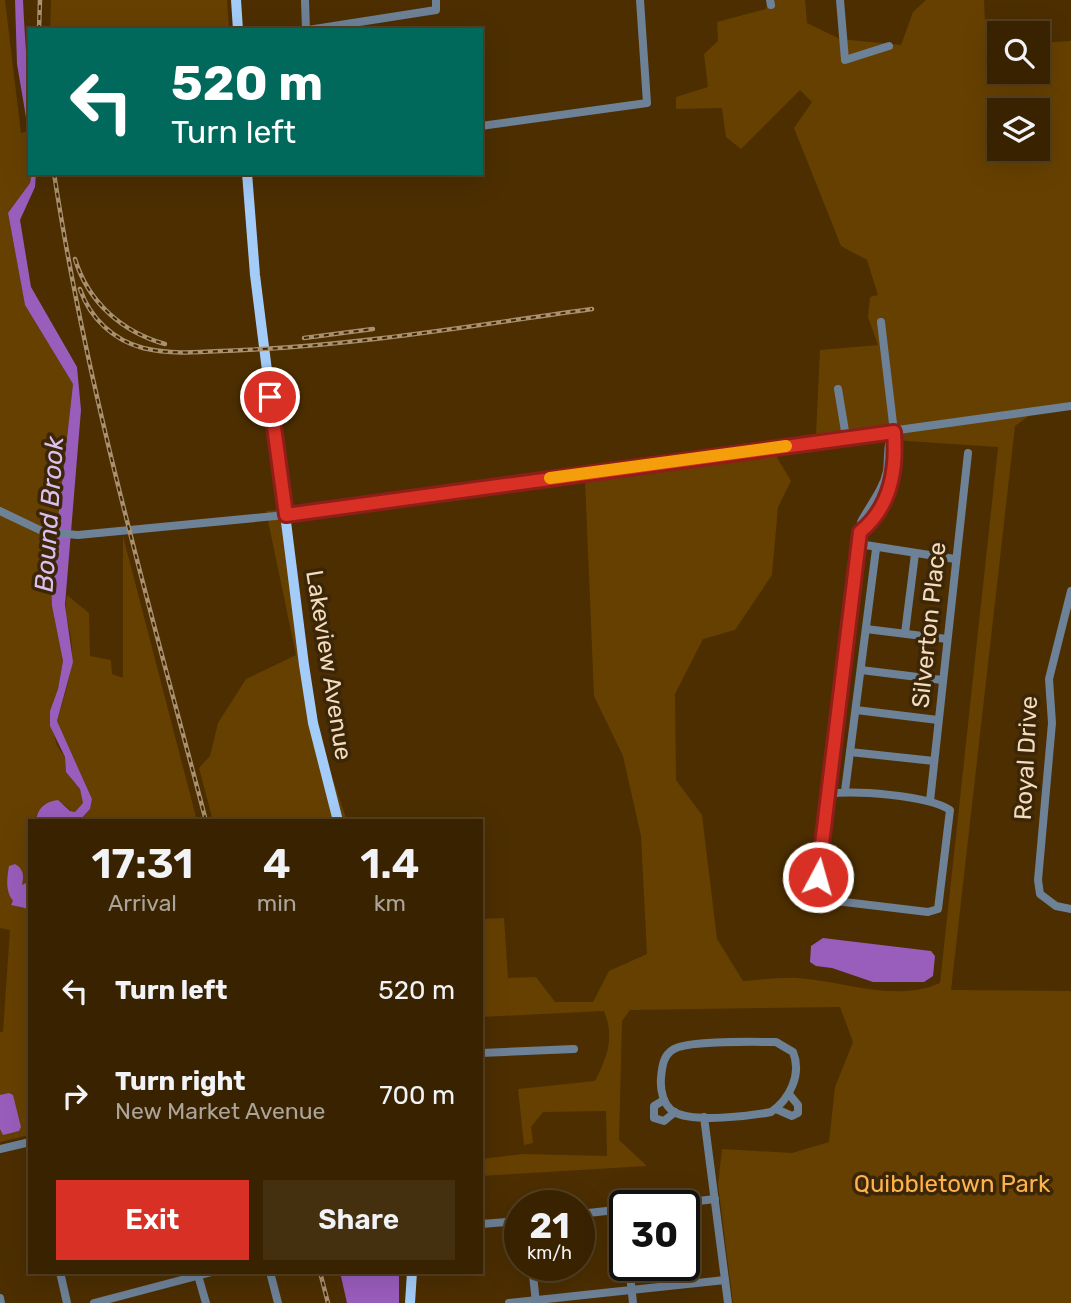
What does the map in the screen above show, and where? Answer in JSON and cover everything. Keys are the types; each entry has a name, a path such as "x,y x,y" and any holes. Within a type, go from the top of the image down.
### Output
{"main road":[{"path":"236,0 238,28"},
{"name":"Lakeview Avenue","path":"247,175 254,267 313,723 337,819"},
{"path":"410,1303 412,1274"}],"street":[{"path":"305,0 307,28"},
{"path":"320,28 436,10 436,0"},
{"path":"483,126 647,103 640,0"},
{"path":"840,0 845,61 889,46"},
{"path":"374,20 374,28"},
{"path":"827,794 845,791 930,801 950,810 938,909 928,912 836,901 825,894 818,877 827,794 861,522 881,487 887,469 887,443 894,432 881,322"},
{"path":"838,389 846,437"},
{"path":"0,511 44,532 78,535 286,515 1071,406"},
{"name":"Silverton Place","path":"930,801 968,453"},
{"path":"859,544 876,549 955,559"},
{"path":"845,791 876,549"},
{"path":"905,633 915,554"},
{"name":"Royal Drive","path":"1071,591 1049,679 1052,723 1038,880 1040,894 1056,906 1071,909"},
{"path":"866,629 947,639"},
{"path":"861,670 942,680"},
{"path":"856,710 938,720"},
{"path":"850,752 934,761"},
{"path":"782,1043 793,1052 796,1062 795,1077 789,1094 776,1108 762,1114 704,1117 675,1112 664,1100 661,1083 665,1059 674,1049 689,1045 782,1043"},
{"path":"483,1053 574,1049"},
{"path":"776,1108 792,1116 798,1113 798,1105 789,1094"},
{"path":"664,1100 654,1107 654,1118 664,1121 675,1112"},
{"path":"704,1117 728,1303"},
{"path":"0,1149 28,1144"},
{"path":"700,1201 715,1199"},
{"path":"483,1224 504,1222"},
{"path":"60,1274 67,1303"},
{"path":"94,1303 198,1274 206,1303"},
{"path":"271,1274 278,1303"},
{"path":"509,1303 726,1280"},
{"path":"534,1281 536,1302"},
{"path":"631,1281 633,1303"},
{"path":"137,1292 140,1303"}],"green space":[{"path":"0,0 5,0 21,133 28,131 28,175 32,175 30,183 8,214 25,305 73,384 51,582 52,606 63,661 58,689 50,711 57,746 65,757 66,772 80,789 83,803 75,812 63,804 44,804 36,819 28,819 28,882 22,886 15,864 28,911 28,1135 0,1142 0,1032 3,1032 10,930 0,928"},
{"path":"51,0 227,0 229,28 50,28"},
{"name":"Quibbletown Park","path":"767,0 805,0 807,23 840,39 901,45 913,12 926,0 984,0 987,84 1050,84 1050,42 1071,41 1071,406 1038,409 1015,426 951,990 1071,991 1071,1303 733,1303 718,1185 722,1149 792,1153 829,1142 835,1087 853,1042 840,1007 630,1010 622,1021 619,1140 647,1166 483,1176 483,1159 523,1154 607,1156 606,1111 543,1112 531,1127 533,1143 524,1145 518,1089 595,1081 606,1056 609,1030 604,1011 483,1017 483,919 504,918 508,978 536,977 555,1002 593,1002 609,971 647,954 641,836 623,756 594,696 585,479 776,456 791,481 778,507 772,575 735,630 703,639 675,694 676,780 702,815 717,939 743,981 798,978 887,991 923,989 940,983 998,447 816,435 820,350 878,345 868,317 870,297 878,295 867,260 841,246 794,128 812,102 800,90 741,149 726,137 722,108 676,109 676,97 708,87 704,54 718,41 717,22 766,9"},
{"path":"288,509 316,729 346,819 212,819 199,768 210,756 218,723 246,679 296,655 266,511"},
{"path":"123,536 196,819 81,819 90,809 92,799 57,721 72,660 67,595 89,613 90,656 111,660 112,674 123,678"}],"shaded area":[{"path":"15,0 23,0 28,129 17,64"},
{"path":"32,175 36,175 35,187 20,220 31,287 77,367 81,410 65,605 73,662 57,721 92,799 90,809 81,819 36,819 40,809 50,802 58,800 75,812 83,803 80,789 66,772 65,757 50,726 50,711 58,689 63,661 52,606 51,582 73,384 25,305 8,213 30,183"},
{"path":"15,864 20,868 23,873 22,885 28,882 28,911 11,905 13,901 8,889 9,866"},
{"path":"823,938 931,951 935,956 933,976 924,982 873,982 832,968 816,966 810,962 811,946"},
{"path":"0,1095 13,1095 21,1127 19,1131 3,1135 0,1129"},
{"path":"340,1274 399,1274 399,1303 347,1303"}],"railway":[{"path":"39,28 40,0"},
{"path":"54,175 84,337 121,499 205,819"},
{"path":"75,259 89,289 109,313 135,332 165,344"},
{"path":"80,289 96,318 122,339 143,348 181,352 331,344 592,309"},
{"path":"304,338 373,329"},
{"path":"321,1274 328,1303"}],"slow traffic":[{"path":"550,478 786,446"}],"route":[{"path":"270,397 286,515 445,491 894,432 895,473 889,491 867,526 860,532 818,877"}],"water label":[{"name":"Bound Brook","path":"49,514"}]}
